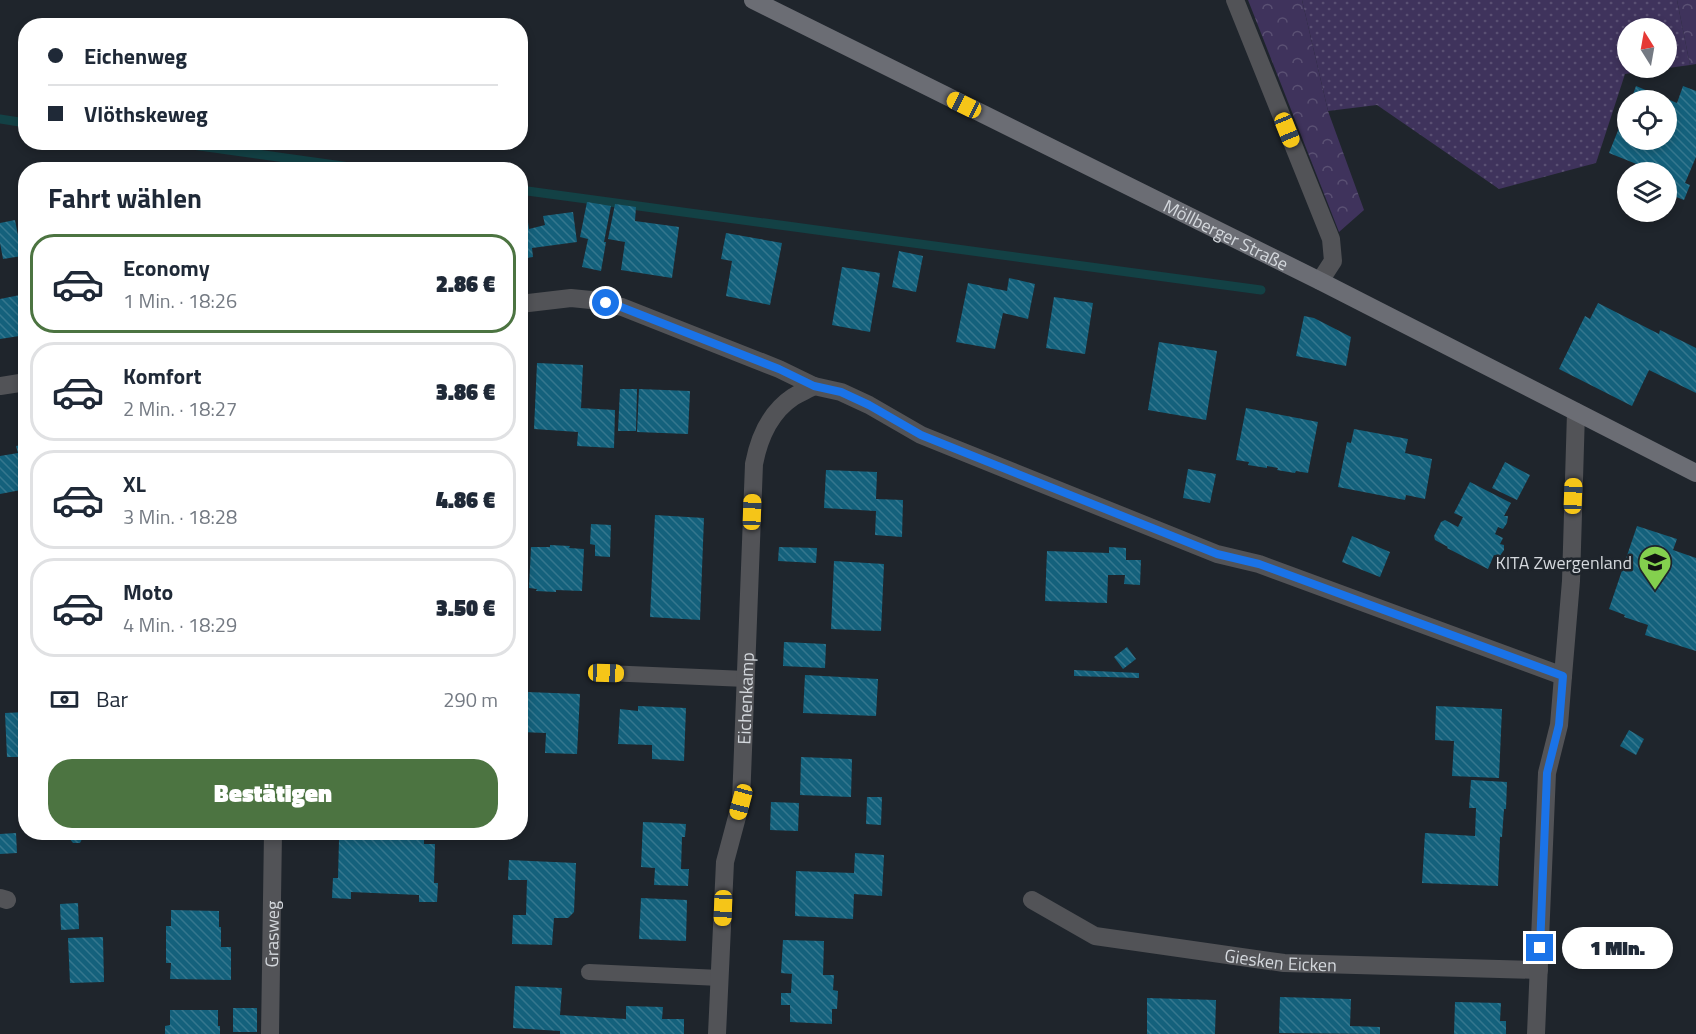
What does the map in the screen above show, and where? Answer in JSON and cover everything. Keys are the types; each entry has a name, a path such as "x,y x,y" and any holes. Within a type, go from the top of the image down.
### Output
{"street":[{"name":"Möllberger Straße","path":"753,0 1320,281 1696,473"},
{"path":"1234,0 1331,239 1333,261 1320,281"},
{"path":"528,303 571,298 621,307 779,369 814,386 841,392 869,405 921,435 1217,554 1259,564 1563,676"},
{"path":"0,386 18,383"},
{"name":"Eichenkamp","path":"717,1034 725,862 741,802 754,464 757,445 765,427 778,410 793,397 814,386"},
{"path":"1536,1034 1547,773 1559,725 1571,581 1576,412"},
{"name":"Grasweg","path":"270,1034 273,840"},
{"name":"Giesken Eicken","path":"1032,900 1095,936 1284,963 1539,970"}],"lane":[{"path":"606,673 746,679"},
{"path":"589,972 720,978"}],"green space":[{"path":"1248,0 1302,0 1328,111 1364,210 1339,232"},
{"path":"1302,0 1677,0 1690,65 1677,67 1677,18 1617,18 1617,78 1624,78 1620,90 1617,90 1617,99 1596,163 1499,189 1377,105 1328,111"},
{"path":"1677,0 1696,0 1696,64 1690,65"}],"building":[{"path":"1683,86 1696,91 1696,157 1685,183 1690,185 1684,200 1677,197 1677,162 1632,162 1609,153 1617,133 1617,150 1677,150 1677,103"},
{"path":"587,202 611,206 601,271 582,267 588,239 580,237"},
{"path":"615,204 636,207 635,221 679,227 672,278 621,270 625,242 608,239"},
{"path":"573,212 577,242 532,248 533,257 528,258 528,222 529,229 545,225 543,216"},
{"path":"15,220 18,257 3,259 0,223"},
{"path":"726,233 782,243 770,305 726,296 732,261 721,259"},
{"path":"899,251 923,256 916,292 892,287"},
{"path":"842,267 880,273 870,332 832,325"},
{"path":"1009,278 1035,284 1028,319 1003,313 995,349 956,342 968,283 1007,291"},
{"path":"18,295 18,336 0,339 0,299"},
{"path":"1054,297 1093,303 1085,354 1046,348"},
{"path":"1598,303 1659,334 1660,330 1696,348 1696,393 1649,370 1632,406 1559,369 1585,316 1590,319"},
{"path":"1304,316 1314,318 1351,337 1346,366 1296,356"},
{"path":"1159,342 1217,351 1206,420 1148,410"},
{"path":"537,363 583,365 581,408 615,410 614,448 577,446 578,432 534,429"},
{"path":"620,389 637,389 636,431 618,431"},
{"path":"639,389 690,391 688,434 637,432"},
{"path":"1246,408 1318,422 1308,473 1248,465 1249,462 1236,460"},
{"path":"1354,429 1408,439 1405,453 1432,459 1425,499 1406,495 1405,500 1338,487 1347,442 1351,443"},
{"path":"18,453 18,491 0,494 0,456"},
{"path":"1505,462 1530,475 1517,500 1492,488"},
{"path":"1188,469 1216,474 1210,503 1183,498"},
{"path":"826,470 877,472 876,499 903,500 902,537 875,535 876,511 824,508"},
{"path":"1470,482 1511,503 1504,516 1508,516 1507,523 1503,529 1498,527 1495,534 1503,538 1500,544 1504,545 1504,550 1499,557 1494,555 1488,569 1447,548 1435,540 1434,536 1441,522 1445,520 1458,527 1463,517 1454,513"},
{"path":"655,515 704,518 700,620 650,617"},
{"path":"591,524 611,525 610,557 595,556 595,545 590,544"},
{"name":"KITA Zwergenland","path":"1637,526 1677,539 1673,550 1696,558 1696,651 1645,635 1648,625 1609,609"},
{"path":"1352,536 1390,552 1380,577 1342,562"},
{"path":"550,545 584,549 582,591 536,591 537,589 529,588 531,547 550,547"},
{"path":"779,547 817,548 816,563 778,561"},
{"path":"1109,547 1126,548 1126,560 1141,560 1140,585 1124,584 1125,575 1108,575 1107,603 1045,601 1047,551 1109,553"},
{"path":"834,561 884,564 881,631 831,629"},
{"path":"784,642 826,644 825,668 783,666"},
{"path":"1127,647 1136,659 1123,669 1114,657"},
{"path":"1074,670 1139,673 1139,678 1074,676"},
{"path":"805,675 878,679 876,716 803,713"},
{"path":"528,692 580,694 577,754 545,753 546,733 528,732"},
{"path":"638,706 686,708 684,761 652,759 652,745 618,744 620,709 638,711"},
{"path":"1436,706 1502,709 1499,778 1452,776 1454,741 1435,740"},
{"path":"18,712 18,757 7,757 5,713"},
{"path":"1629,730 1644,739 1636,755 1620,746"},
{"path":"801,757 852,759 851,797 800,795"},
{"path":"1471,780 1507,782 1506,809 1504,809 1502,837 1500,837 1498,886 1422,883 1425,833 1475,836 1476,808 1469,808"},
{"path":"867,797 882,797 881,825 866,824"},
{"path":"771,802 799,803 798,831 770,830"},
{"path":"643,822 686,824 685,837 682,837 681,869 689,869 688,886 654,885 655,868 641,867"},
{"path":"16,833 17,853 0,854 0,834"},
{"path":"71,840 82,840 80,843 73,843"},
{"path":"339,840 424,840 424,844 435,844 434,883 438,883 437,902 419,902 419,895 351,892 351,899 332,898 333,878 338,878"},
{"path":"855,853 884,855 882,896 854,894 853,919 795,916 796,871 854,873"},
{"path":"509,860 576,863 574,912 568,918 554,918 552,945 512,944 513,915 526,915 527,880 508,880"},
{"path":"641,898 687,900 686,941 639,939"},
{"path":"78,903 79,929 61,930 60,904"},
{"path":"171,910 219,911 221,947 231,947 231,980 170,979 171,963 166,963 166,926 171,926"},
{"path":"103,937 104,982 70,983 68,938"},
{"path":"783,940 824,941 823,975 834,975 833,990 838,991 837,1009 832,1009 832,1024 790,1022 790,1005 781,1005 781,993 791,993 792,974 781,973"},
{"path":"515,986 562,988 560,1015 626,1019 626,1006 663,1007 662,1019 684,1019 684,1034 560,1034 560,1031 513,1028"},
{"path":"1280,997 1351,999 1350,1026 1380,1027 1380,1034 1279,1033"},
{"path":"1147,998 1216,1000 1215,1034 1147,1034"},
{"path":"1455,1002 1501,1003 1500,1021 1506,1021 1506,1034 1454,1034"},
{"path":"233,1008 257,1008 257,1032 233,1032"},
{"path":"170,1010 218,1010 220,1034 165,1034 165,1026 170,1025"}],"waterway":[{"path":"0,119 18,122"},
{"path":"228,150 314,162"},
{"path":"528,191 1261,290"}],"place":[{"name":"KITA Zwergenland","path":"1655,591"}],"route":[{"path":"606,303 779,369 814,386 841,392 869,405 921,435 1217,554 1259,564 1563,676 1559,725 1547,773 1540,948"}]}
